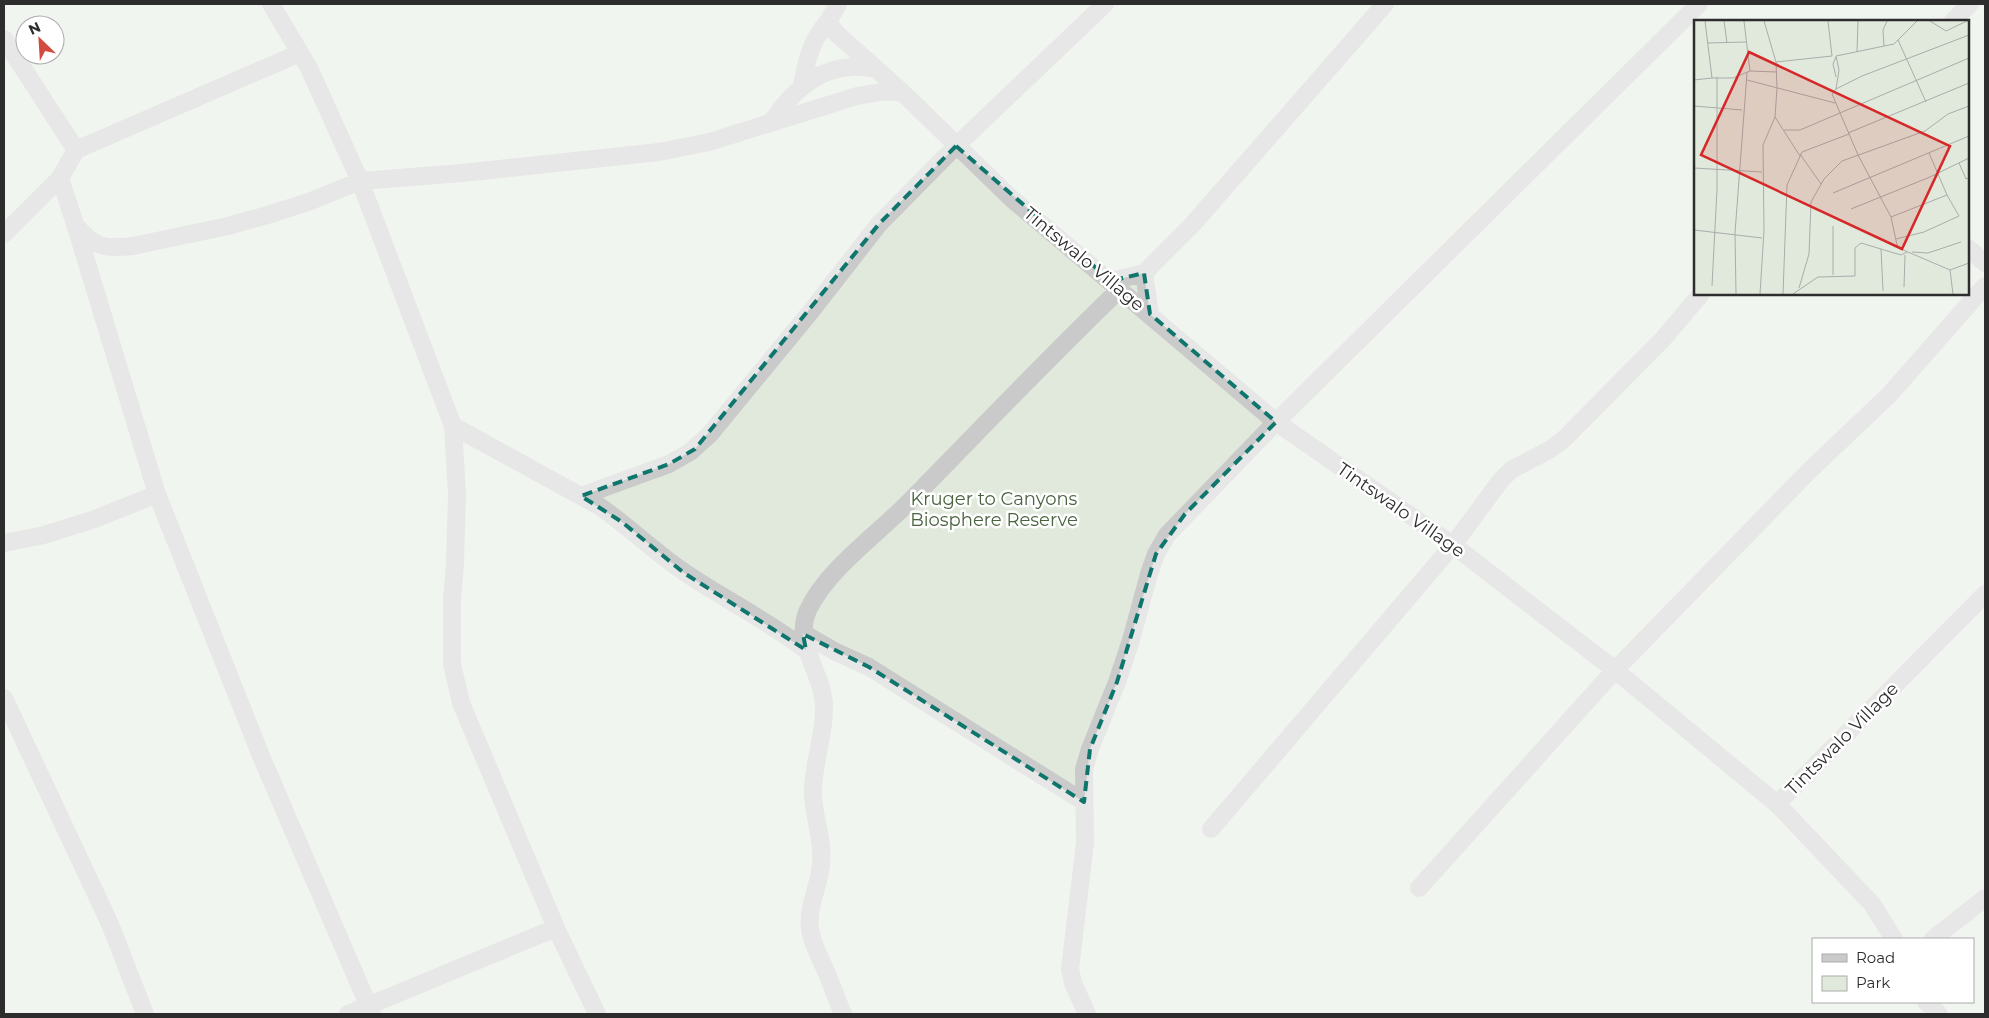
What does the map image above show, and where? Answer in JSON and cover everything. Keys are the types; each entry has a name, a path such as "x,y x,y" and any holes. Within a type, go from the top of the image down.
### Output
{"street":[{"path":"271,4 309,68 360,181 453,426 457,494 452,598 452,664 464,712 556,928 597,1014"},
{"path":"802,85 818,32 829,20 838,4"},
{"path":"581,496 669,464 695,449 710,434 812,310 879,224 956,146 1105,4"},
{"path":"842,1014 810,931 811,913 822,856 813,793 824,705 822,690 805,641 807,612 824,585 835,573 904,507 1059,347 1115,285 1144,273 1192,225 1385,4"},
{"path":"1087,1014 1073,983 1070,968 1085,843 1084,769 1117,682 1156,554 1167,535 1185,514 1276,422 1698,4"},
{"path":"1953,20 1970,4"},
{"name":"Tintswalo Village","path":"829,20 836,33 902,92 1012,199 1276,422 1453,545 1615,670 1777,804 1985,594"},
{"path":"4,40 76,150"},
{"path":"4,234 60,178 76,150 300,53"},
{"path":"772,121 784,103 802,85 821,74 852,67 876,69"},
{"path":"76,227 87,240 97,245 118,248 133,246 228,226 272,214 312,201 360,181 462,173 659,152 709,142 857,96 880,92 902,92"},
{"path":"60,178 157,494 261,756 370,1010"},
{"path":"1969,249 1985,264"},
{"path":"1144,273 1150,314"},
{"path":"1419,888 1615,670 1802,478 1889,395 1985,286"},
{"path":"1212,829 1453,545 1505,475 1563,440 1663,339 1700,295"},
{"path":"453,426 581,496 622,522 684,573 781,631 869,667 1084,802"},
{"path":"4,543 44,535 95,519 157,494"},
{"path":"4,698 110,924 146,1014"},
{"path":"1777,804 1872,904 1893,938"},
{"path":"1933,938 1985,898"},
{"path":"348,1014 370,1010 556,928"},
{"path":"1927,1003 1939,1014"}],"highlighted area":[{"path":"956,146 1111,281 1144,273 1150,314 1276,422 1185,514 1156,554 1117,682 1090,749 1084,802 869,667 803,634 806,650 684,573 622,522 581,496 669,464 695,449 879,224"}],"green space":[{"name":"Kruger to Canyons Biosphere Reserve","path":"4,4 1985,4 1985,1014 4,1014"}]}
